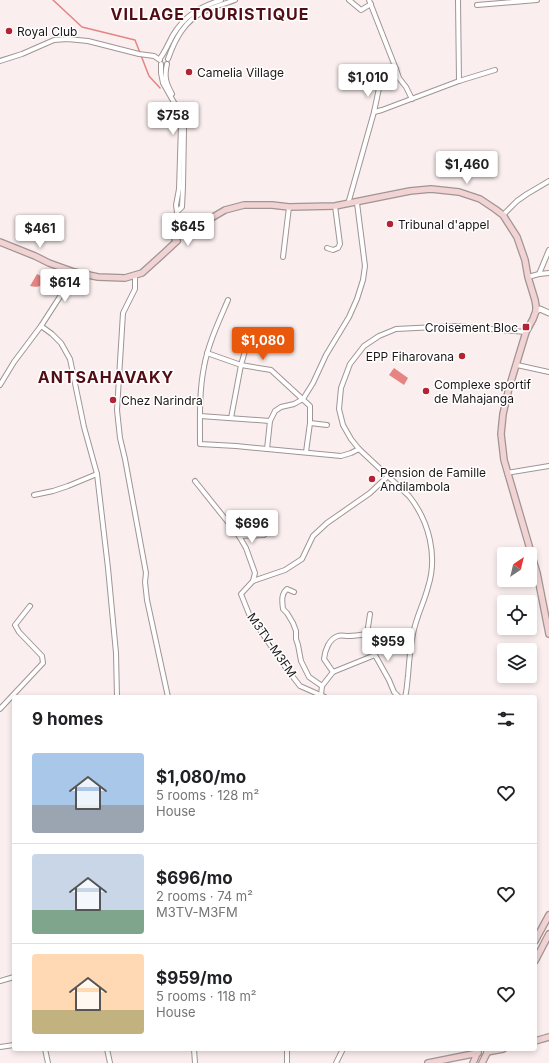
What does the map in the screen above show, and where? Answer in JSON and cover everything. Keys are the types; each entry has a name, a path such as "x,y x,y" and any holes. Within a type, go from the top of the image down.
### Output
{"main road":[{"path":"0,242 74,272 98,277 126,278 135,276 148,269 176,241 179,242 182,240 184,235 191,230 226,210 244,204 289,207 335,206 357,203 410,191 431,189 459,192 480,200 503,215 517,238 525,260 528,277 535,300 536,311 526,332 503,414 501,429 502,447 507,473 537,573 549,634"},
{"path":"176,241 174,236 177,232 184,235"},
{"path":"537,937 549,914"},
{"path":"537,957 549,934"},
{"path":"537,1040 549,1037"},
{"path":"479,1051 480,1056 487,1052"},
{"path":"428,1063 479,1051"},
{"path":"473,1063 479,1051"},
{"path":"482,1063 487,1052"}],"street":[{"path":"177,232 176,205 179,189 181,124 176,106 163,83 161,61 174,33 186,19 198,9 221,0"},
{"path":"177,212 182,207 184,129 180,110 167,84 165,73 168,58 178,34 191,20 204,11 234,0"},
{"path":"349,0 361,10 370,2 399,78 406,87 412,99"},
{"path":"458,0 459,81"},
{"path":"478,5 537,0"},
{"path":"0,61 22,54 54,40 67,39 94,42 139,54 154,56 161,61 163,65 167,64"},
{"path":"161,61 165,57 168,58"},
{"path":"348,204 374,112 382,74 396,69"},
{"path":"374,112 459,81 495,70"},
{"path":"503,215 517,201 549,181"},
{"path":"267,448 270,421 275,411 281,407 294,404 303,399 313,383 326,354 349,317 357,299 363,280 365,266 357,203"},
{"path":"327,248 333,250 338,248 340,244 335,206"},
{"path":"283,257 289,207"},
{"path":"539,274 549,250"},
{"path":"0,385 14,362 41,326 72,278 74,272"},
{"path":"528,277 549,273"},
{"path":"135,276 135,290 123,314 117,410 120,438 146,573 145,582 147,600 168,695"},
{"path":"228,300 207,353 204,366 200,393 200,444 267,448 342,456 351,454 359,449"},
{"path":"536,311 540,314 549,314"},
{"path":"41,326 61,343 70,359 84,427 97,474 108,568 115,646 117,695"},
{"path":"405,695 413,632 417,616 429,587 432,572 433,558 428,532 416,504 359,449 351,439 343,425 339,409 341,388 350,364 364,346 379,336 396,329 456,326 526,332"},
{"path":"231,418 241,365 249,337 253,334"},
{"path":"207,353 241,365 271,370 303,399 310,406 310,424 306,452"},
{"path":"517,365 549,372"},
{"path":"200,416 270,421"},
{"path":"310,424 327,425"},
{"path":"507,473 549,466"},
{"path":"34,495 68,486 97,474"},
{"path":"253,581 285,570 302,559 313,536 327,523 370,493 388,476"},
{"path":"195,481 239,536 246,548 255,573 253,581"},
{"path":"239,536 264,535"},
{"name":"M3TV-M3FM","path":"253,581 241,594 249,614 300,686 321,695"},
{"path":"294,592 287,589 284,592 282,599 283,609 294,623 301,661 309,677 322,686"},
{"path":"13,695 43,663 42,656 18,632 15,625 30,606"},
{"path":"370,614 367,634 375,655 397,695"},
{"path":"332,672 324,659 325,652 332,640 339,636 367,634"},
{"path":"323,695 322,686 332,672 375,655"},
{"path":"0,709 12,696"},
{"path":"0,981 12,978"},
{"path":"0,1047 12,1045"},
{"path":"45,1051 48,1063"},
{"path":"107,1051 110,1063"},
{"path":"194,1051 195,1063"},
{"path":"287,1051 287,1063"},
{"path":"336,1063 342,1051"}],"shaded area":[{"path":"37,274 48,280 40,286 30,286"},
{"path":"394,368 408,378 404,385 389,375"}],"waterway":[{"path":"53,0 82,27 135,40 149,76 160,88"}],"place":[{"name":"Royal Club","path":"9,31"},
{"name":"Camelia Village","path":"189,72"},
{"name":"Tribunal d'appel","path":"390,224"},
{"name":"Croisement Bloc","path":"526,327"},
{"name":"EPP Fiharovana","path":"462,356"},
{"name":"Complexe sportif de Mahajanga","path":"426,391"},
{"name":"Chez Narindra","path":"113,400"},
{"name":"Pension de Famille Andilambola","path":"372,479"}],"district":[{"name":"VILLAGE TOURISTIQUE","path":"210,14"},
{"name":"ANTSAHAVAKY","path":"106,377"}]}
